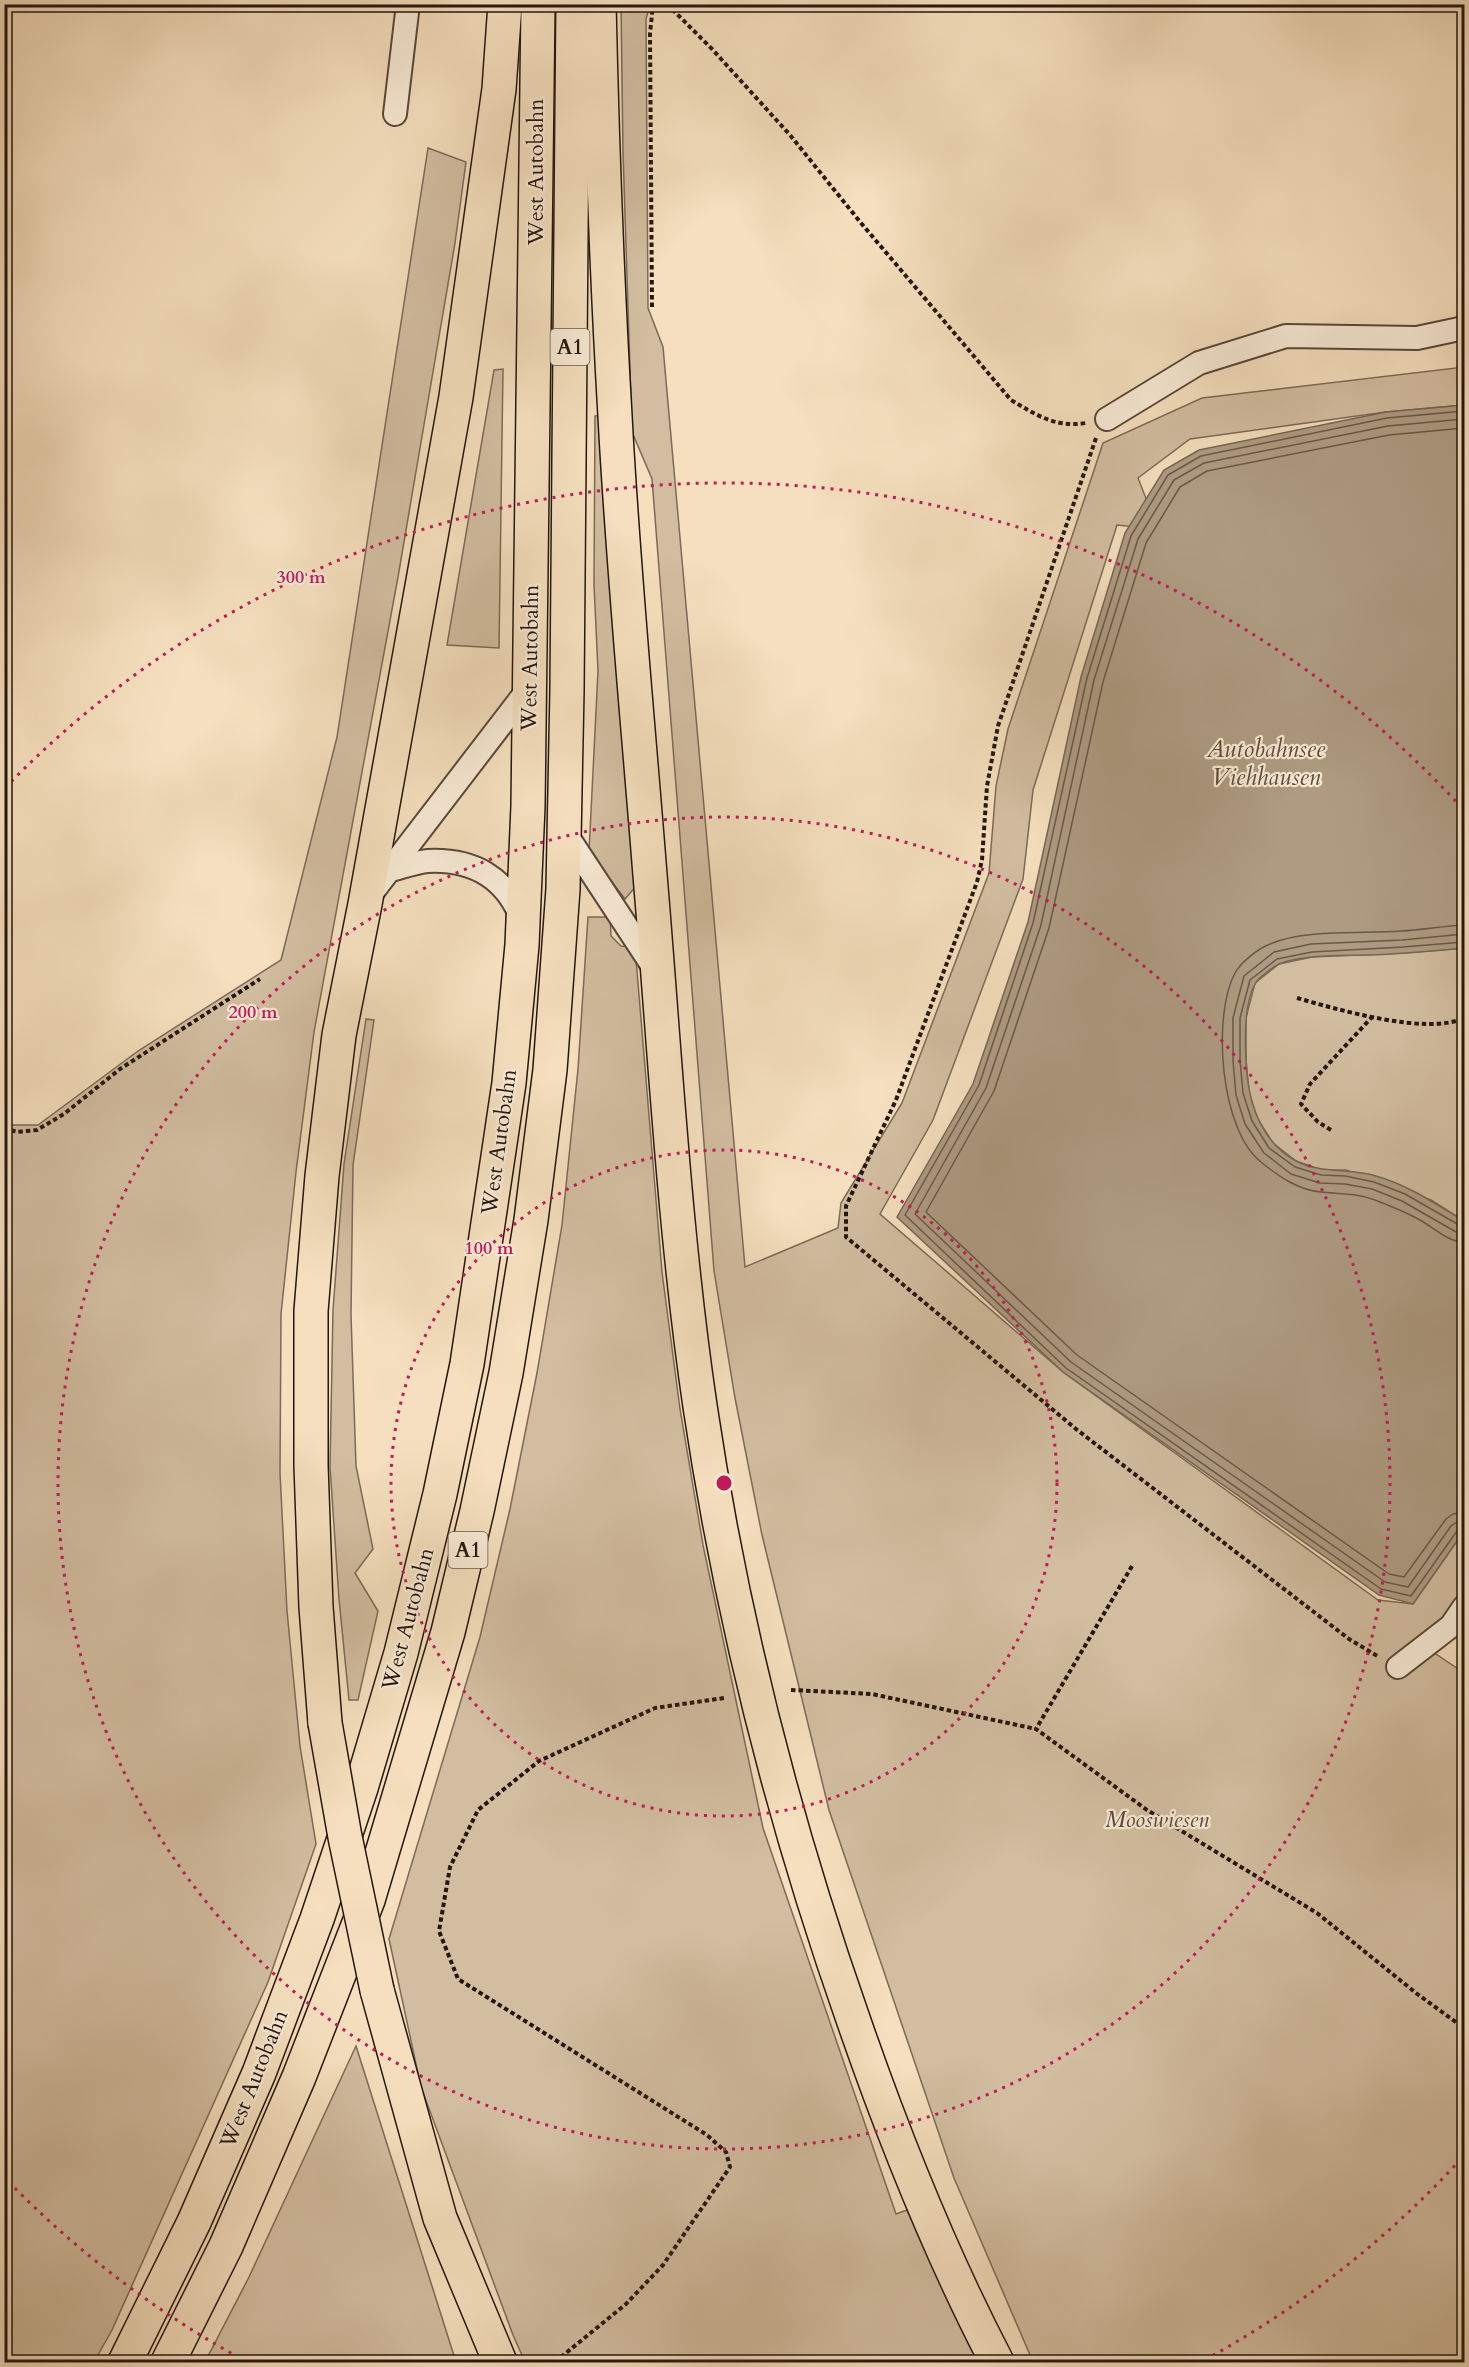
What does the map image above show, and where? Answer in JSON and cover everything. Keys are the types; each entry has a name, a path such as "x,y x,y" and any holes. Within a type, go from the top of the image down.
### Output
{"highway":[{"path":"500,2362 440,2218 377,1990 345,1837 325,1723 316,1607 312,1512 311,1311 322,1176 339,1035 365,904 456,397 499,89 505,4"},
{"name":"West Autobahn","path":"124,2362 194,2222 259,2073 317,1919 361,1788 401,1653 440,1494 467,1364 509,1083 523,922 528,806 538,4"},
{"name":"West Autobahn","path":"168,2362 226,2246 295,2087 368,1900 448,1632 506,1373 531,1220 550,1070 563,889 573,4"},
{"path":"599,4 602,155 615,419 658,975 682,1267 700,1405 722,1539 751,1680 786,1814 834,1967 886,2114 936,2234 997,2362"}],"street":[{"path":"395,114 408,4"},
{"path":"1107,419 1199,363 1286,336 1417,338 1464,328"},
{"path":"365,904 387,871 529,688"},
{"path":"564,831 658,975"},
{"path":"387,871 427,861 468,864 496,879 516,903 523,922"},
{"path":"1398,1667 1451,1626 1464,1607"}],"path":[{"path":"652,307 650,34 653,4"},
{"path":"667,4 712,49 789,135 1011,400 1040,417 1070,425 1107,419"},
{"path":"1107,419 1094,441 998,726 987,786 982,860 977,882 896,1100 846,1206 846,1238 1076,1429 1349,1639 1398,1667"},
{"path":"4,1128 17,1132 37,1130 64,1114 120,1069 260,979"},
{"path":"1297,998 1347,1013 1394,1021 1454,1023 1464,1018"},
{"path":"1331,1130 1318,1122 1301,1104 1310,1084 1372,1017"},
{"path":"1036,1729 1132,1566"},
{"path":"791,1689 872,1695 1036,1729 1147,1810 1317,1913 1416,1993 1464,2028"},
{"path":"555,2362 626,2304 663,2265 730,2167 726,2152 708,2135 458,1979 439,1931 450,1867 478,1810 538,1761 654,1708 724,1698"}],"green space":[{"name":"Mooswiesen","path":"621,5 650,5 646,19 648,308 663,347 745,1267 838,1228 841,1203 902,1103 989,873 996,786 1008,729 1103,443 1202,398 1464,367 1464,405 1386,412 1190,439 1138,478 1154,519 1136,527 1117,525 1033,790 1023,879 933,1120 880,1214 1063,1372 1378,1600 1413,1604 1464,1531 1464,1588 1452,1608 1433,1652 1464,1673 1464,2362 1033,2362 954,2178 829,1810 762,1535 735,1398 714,1271 652,479 632,432"},
{"path":"428,148 466,162 455,243 398,577 314,1032 281,1314 280,1473 287,1611 300,1746 316,1844 268,1982 112,2330 94,2362 5,2362 5,1122 12,1125 38,1125 138,1051 281,960 337,737"},
{"path":"503,369 499,648 447,645 494,370"},
{"path":"600,415 637,885 625,899 589,852 598,671 594,584 595,416"},
{"path":"588,917 610,917 611,936 621,946 635,947 662,1272 680,1409 703,1545 763,1828 896,2214 907,2210 980,2362 525,2362 421,2087 389,1939 480,1637 510,1509 537,1373 562,1225 578,1069"},
{"path":"1464,948 1464,1221 1431,1200 1346,1170 1322,1170 1296,1161 1273,1143 1257,1118 1249,1092 1246,1018 1255,983 1279,964 1312,957"},
{"path":"366,1019 374,1020 353,1165 351,1315 356,1466 373,1549 355,1573 378,1611 358,1700 349,1700 330,1467 333,1310 344,1164"},
{"path":"356,2046 456,2362 205,2362 249,2277"}],"water":[{"name":"Autobahnsee Viehhausen","path":"1464,405 1464,948 1393,954 1311,957 1279,964 1255,984 1248,1004 1246,1028 1247,1074 1251,1100 1267,1135 1285,1154 1315,1168 1366,1174 1399,1184 1464,1221 1464,1531 1413,1604 1379,1595 1063,1372 897,1217 973,1084 1028,922 1081,677 1125,533 1164,470 1199,450 1386,412"}]}
